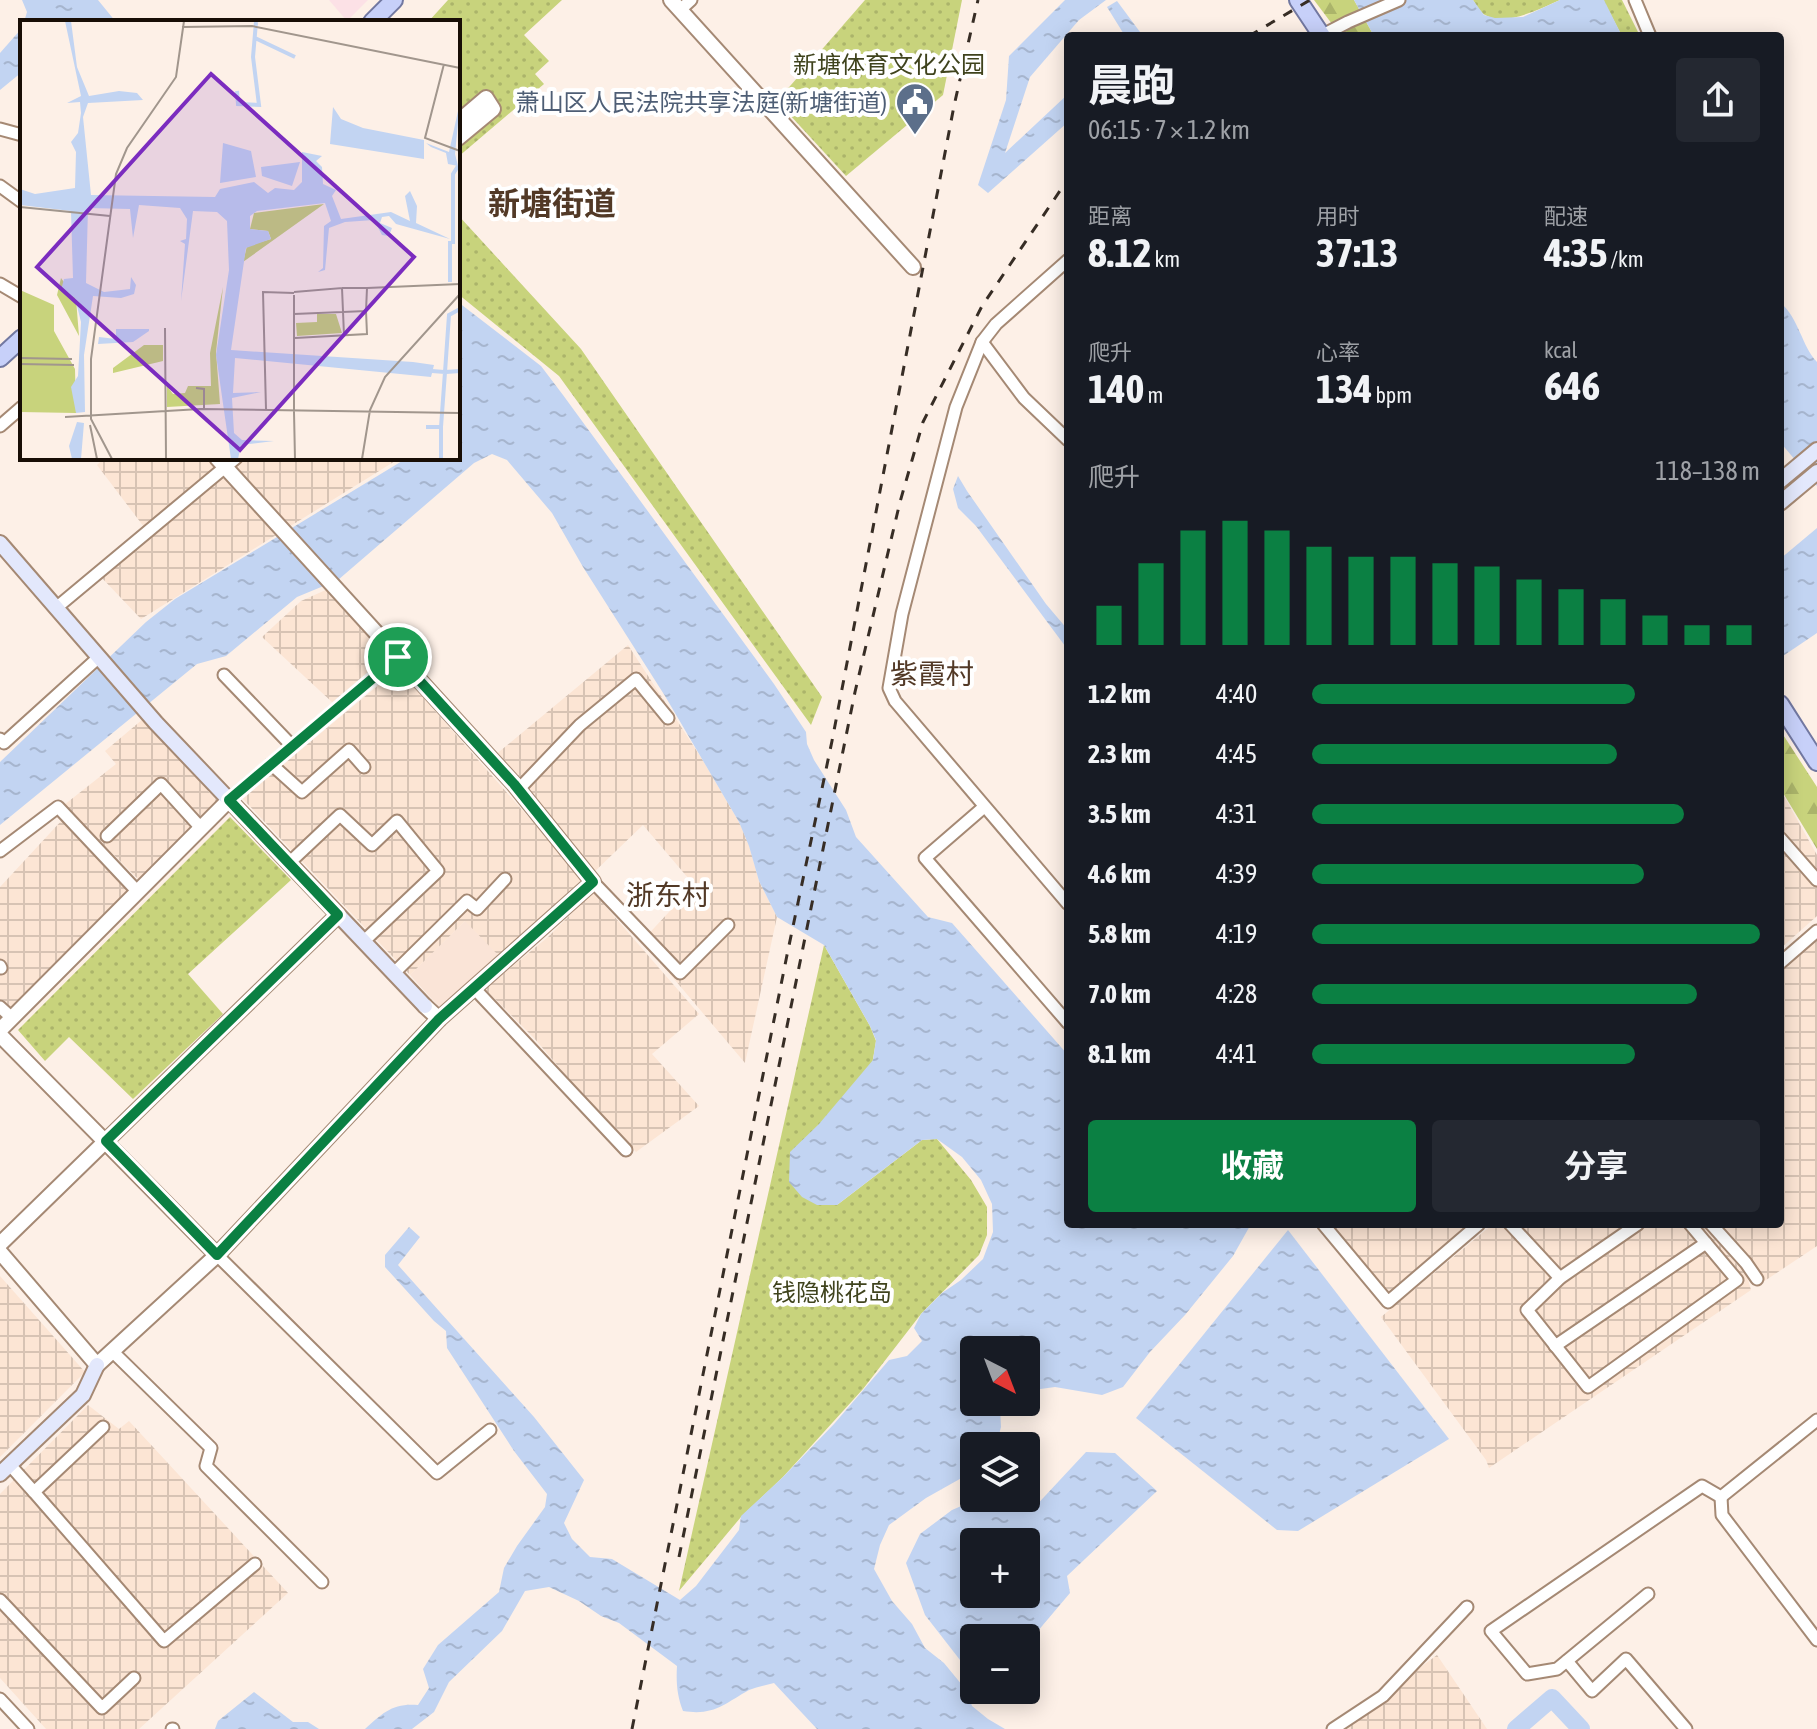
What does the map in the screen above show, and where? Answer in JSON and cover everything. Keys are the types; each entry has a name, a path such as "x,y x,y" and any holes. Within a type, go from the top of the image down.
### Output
{"main road":[{"path":"374,20 394,0"},
{"path":"389,20 408,0"},
{"path":"1289,0 1310,32"},
{"path":"1298,0 1319,32"},
{"path":"0,344 20,327"},
{"path":"0,358 20,340"},
{"path":"1784,477 1817,450"},
{"path":"1784,500 1817,472"},
{"path":"0,543 156,723 425,1006"},
{"path":"1784,710 1817,762"},
{"path":"1784,725 1817,776"},
{"path":"5,1469 83,1395 97,1365"}],"street":[{"path":"1329,32 1399,0"},
{"path":"1635,0 1648,32"},
{"path":"681,3 913,267"},
{"path":"460,120 486,98 493,109 460,136"},
{"path":"0,129 20,134"},
{"path":"0,186 20,201"},
{"path":"1064,266 996,324 982,342 956,407 902,614 889,688 895,701 1064,899"},
{"path":"0,284 20,296"},
{"path":"982,342 1024,398 1064,436"},
{"path":"0,426 20,409"},
{"path":"56,608 226,461 518,790 593,882 680,973 728,925"},
{"path":"0,739 4,743 99,657"},
{"path":"398,657 229,800 0,1032 217,1255 437,1473 490,1430"},
{"path":"224,675 292,746"},
{"path":"518,790 580,725 636,679 668,718"},
{"path":"271,764 302,792 349,750 364,767"},
{"path":"107,836 161,784 201,828"},
{"path":"0,851 58,807 137,891"},
{"path":"984,807 925,858 1064,1018"},
{"path":"289,863 340,815 372,845 397,821 438,871 364,941"},
{"path":"1784,843 1817,880"},
{"path":"394,973 467,901 477,909 505,879"},
{"path":"0,1252 97,1365 217,1255 439,1019 593,882"},
{"path":"0,1244 338,915"},
{"path":"1784,960 1817,931"},
{"path":"474,988 626,1150"},
{"path":"425,1006 439,1019"},
{"path":"0,1007 12,1018"},
{"path":"1326,1228 1388,1302 1474,1228"},
{"path":"1514,1228 1560,1278"},
{"path":"1632,1228 1560,1278 1527,1310 1588,1387 1737,1280 1693,1228"},
{"path":"1715,1228 1757,1279"},
{"path":"1555,1346 1706,1243"},
{"path":"112,1351 211,1448 206,1466 322,1582"},
{"path":"1721,1497 1817,1420"},
{"path":"34,1492 103,1427"},
{"path":"5,1469 34,1492 164,1641 255,1564"},
{"path":"1648,1594 1557,1669 1527,1674 1491,1631 1702,1486 1721,1497"},
{"path":"1721,1497 1722,1515 1817,1640"},
{"path":"0,1600 102,1708 134,1678"},
{"path":"1333,1729 1383,1696 1467,1607"},
{"path":"1567,1661 1592,1691 1626,1659 1686,1729"},
{"path":"0,1699 28,1729"}],"shaded area":[{"path":"329,0 368,0 348,20"},
{"path":"102,460 223,460 232,467 241,460 397,460 141,619 101,577 144,527 97,465"},
{"path":"328,589 390,657 333,703 262,637 301,601"},
{"path":"628,645 739,822 759,881 777,917 745,1063 642,941 694,885 643,825 589,877 494,756"},
{"path":"398,669 583,879 499,956 465,921 410,975 242,798"},
{"path":"143,719 217,801 138,879 64,805 116,764 105,751"},
{"path":"1784,796 1817,855 1817,916 1784,945"},
{"path":"63,819 129,891 0,1021 0,887"},
{"path":"593,892 699,1014 652,1054 699,1106 636,1152 534,1038 485,989 548,937"},
{"path":"466,920 499,956 441,1009 410,975"},
{"path":"1817,939 1817,1246 1763,1282 1720,1228 1784,1228 1784,968"},
{"path":"1323,1228 1463,1228 1459,1232 1464,1237 1388,1302"},
{"path":"1488,1228 1705,1228 1747,1276 1751,1290 1489,1468 1381,1317"},
{"path":"0,1276 85,1372 0,1457"},
{"path":"88,1405 119,1429 129,1421 288,1593 139,1729 46,1729 0,1678 0,1494"},
{"path":"1437,1655 1487,1729 1338,1729"}],"green space":[{"path":"448,0 562,0 524,35 549,61 535,74 544,84 460,155 460,20 430,20"},
{"name":"新塘体育文化公园","path":"865,0 962,0 943,95 846,176 777,101"},
{"path":"1314,0 1354,0 1372,32 1338,32"},
{"path":"1473,0 1560,0 1523,15 1503,19 1485,15"},
{"path":"1603,0 1622,0 1638,32 1620,32"},
{"path":"460,217 581,349 822,697 811,725 559,376 460,296"},
{"path":"1784,736 1817,787 1817,849 1784,795"},
{"path":"230,817 291,880 188,974 223,1014 133,1099 69,1037 45,1061 18,1030"},
{"name":"钱隐桃花岛","path":"824,945 876,1041 837,1205 922,1140 937,1139 971,1180 987,1207 987,1235 979,1255 921,1314 863,1389 783,1477 741,1517 679,1591"}],"water":[{"path":"22,0 98,0 114,20 25,20 27,12"},
{"path":"1065,0 1106,0 1069,32 1064,32 1064,37 1030,77 1005,153 1064,98 1064,126 988,193 978,185 1006,100 1009,56"},
{"path":"1354,0 1473,0 1484,15 1495,18 1523,17 1560,0 1604,0 1620,32 1372,32"},
{"path":"1117,1 1140,32 1123,32 1107,7"},
{"path":"20,30 20,74 0,90 0,53"},
{"path":"460,304 541,366 563,395 806,732 814,760 846,810 856,837 928,917 952,923 1064,1050 1064,1228 1249,1228 1233,1256 1123,1387 1102,1395 1055,1387 1040,1389 1040,1336 960,1336 960,1416 1000,1416 1000,1432 960,1432 960,1479 926,1498 889,1525 874,1569 925,1648 944,1663 960,1682 960,1704 971,1704 1005,1729 817,1729 774,1683 749,1690 711,1710 683,1711 677,1689 677,1666 619,1623 549,1587 525,1591 502,1631 449,1682 434,1712 412,1729 365,1729 395,1707 418,1705 429,1688 423,1669 438,1645 499,1592 504,1568 545,1507 547,1494 514,1451 447,1348 446,1331 385,1267 385,1255 409,1227 420,1237 398,1265 534,1417 584,1480 564,1523 572,1539 590,1557 612,1559 680,1600 696,1586 739,1530 741,1516 834,1424 889,1360 907,1356 922,1341 914,1328 921,1314 983,1259 993,1232 992,1204 981,1180 962,1157 937,1139 922,1140 837,1205 817,1205 802,1197 789,1182 790,1152 819,1124 873,1060 876,1040 824,945 777,917 759,881 739,822 665,696 552,513 507,460 492,454 474,463 338,580 297,597 226,656 197,664 0,825 0,762 146,622 175,599 404,460 460,460"},
{"path":"1784,306 1817,362 1817,486 1784,447"},
{"path":"958,476 1064,625 1064,645 976,526 958,508 953,489"},
{"path":"1817,528 1817,633 1784,655 1784,556"},
{"path":"1288,1230 1449,1439 1298,1531 1277,1530 1136,1418"},
{"path":"1086,1452 1115,1453 1157,1491 1067,1576 1070,1593 1040,1628 1040,1624 960,1624 960,1660 925,1615 906,1563 920,1534 960,1507 960,1512 1040,1512 1040,1501"},
{"path":"254,1692 293,1722 308,1722 319,1729 215,1729 218,1721"}],"waterway":[{"path":"1516,1729 1552,1698 1581,1729"}],"railway":[{"path":"632,1729 832,741 954,106 978,0"},
{"path":"1256,32 1310,0"},
{"path":"679,1557 855,692 900,502 923,422 982,306 1064,185"}],"place":[{"name":"萧山区人民法院共享法庭(新塘街道)","path":"915,136"}],"district":[{"name":"新塘街道","path":"552,203"},
{"name":"紫霞村","path":"932,674"},
{"name":"浙东村","path":"668,895"}],"route":[{"path":"398,657 514,784 593,882 439,1019 217,1255 106,1141 338,915 229,800 398,657"}]}
